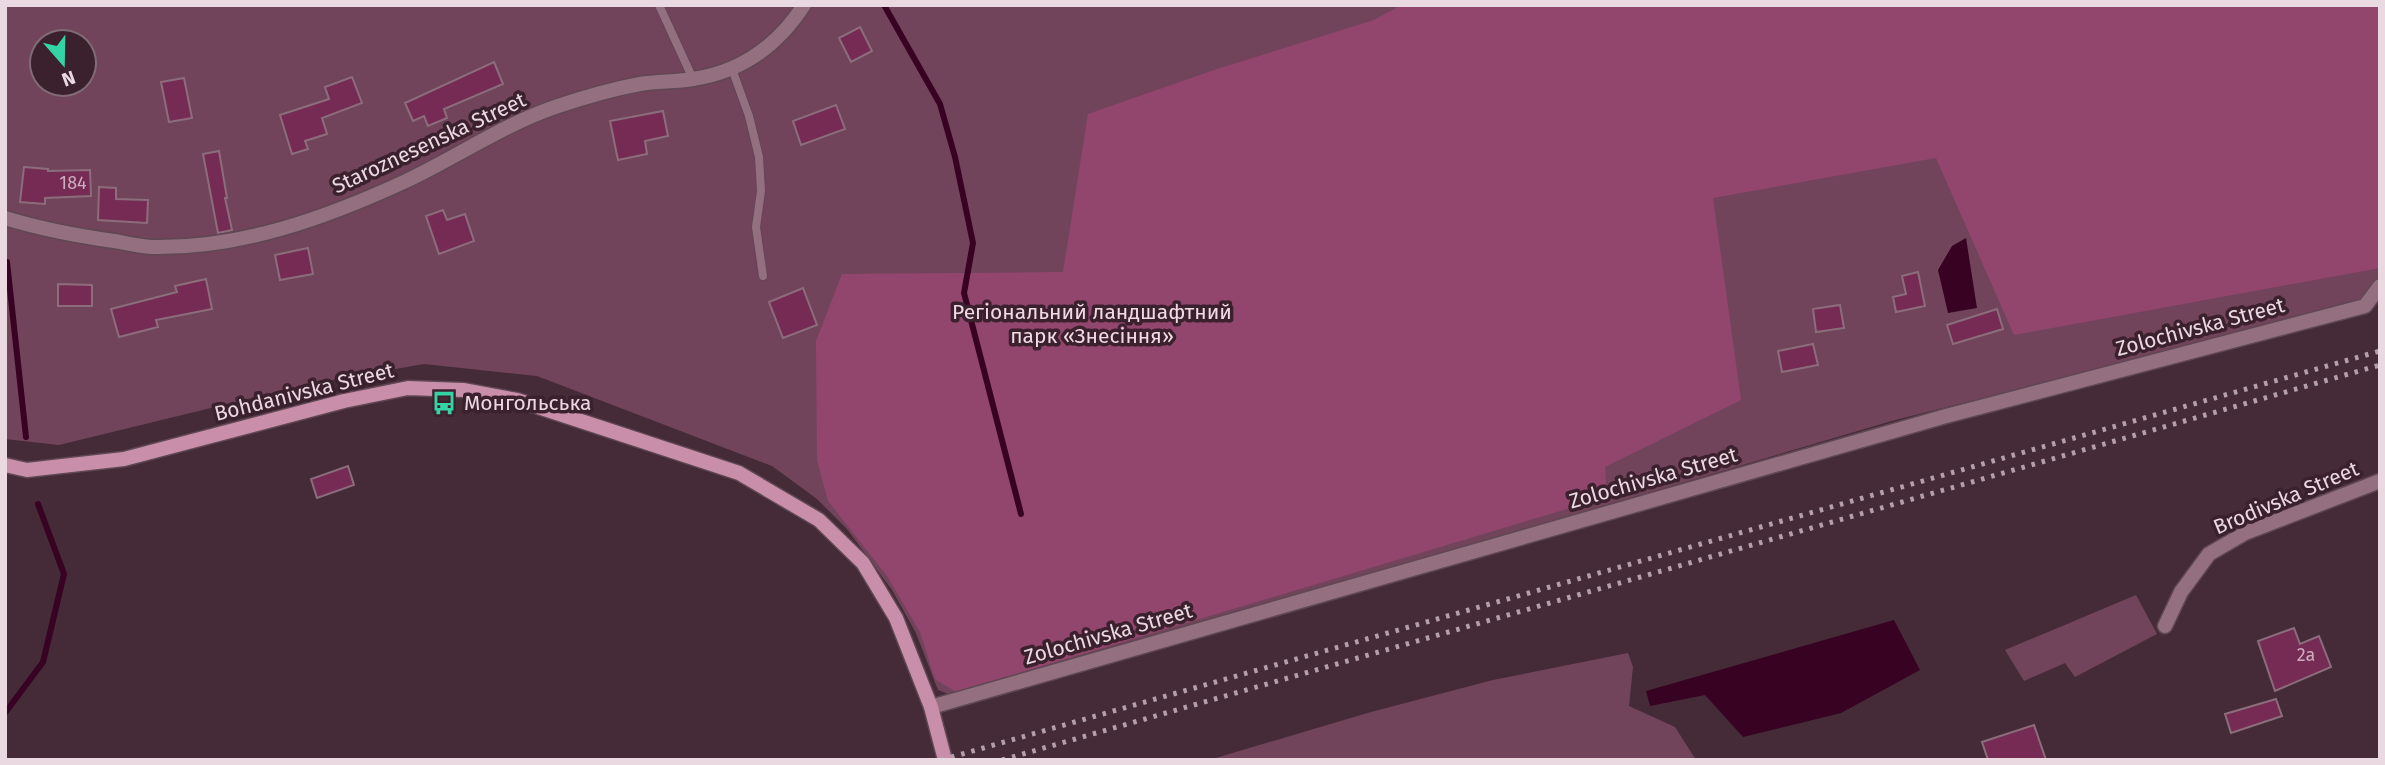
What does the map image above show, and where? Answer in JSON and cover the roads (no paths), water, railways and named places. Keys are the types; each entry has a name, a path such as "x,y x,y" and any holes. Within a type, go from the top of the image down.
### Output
{"main road":[{"name":"Bohdanivska Street","path":"5,466 27,470 124,459 344,401 408,388 463,390 517,400 739,473 819,520 863,563 896,618 931,707 945,760"}],"street":[{"name":"Staroznesenska Street","path":"5,218 84,237 149,247 205,244 264,235 407,181 515,123 556,107 642,84 693,79 732,69 774,42 804,5"},
{"name":"Zolochivska Street","path":"931,707 1946,415 2365,306 2380,286"},
{"name":"Brodivska Street","path":"2165,626 2181,592 2209,554 2245,533 2380,481"}],"lane":[{"path":"659,5 693,79"},
{"path":"732,69 749,116 760,158 761,191 757,228 763,276"}],"waterway":[{"path":"884,5 940,104 955,157 973,243 964,293 1021,514"},
{"path":"7,262 26,437"},
{"path":"5,713 43,662 64,574 38,504"}],"railway":[{"path":"941,760 2380,351"},
{"path":"1002,760 2380,365"}],"place":[{"name":"Монгольська","path":"444,403"}],"park label":[{"name":"Регіональний ландшафтний парк «Знесіння»","path":"1092,324"}]}
